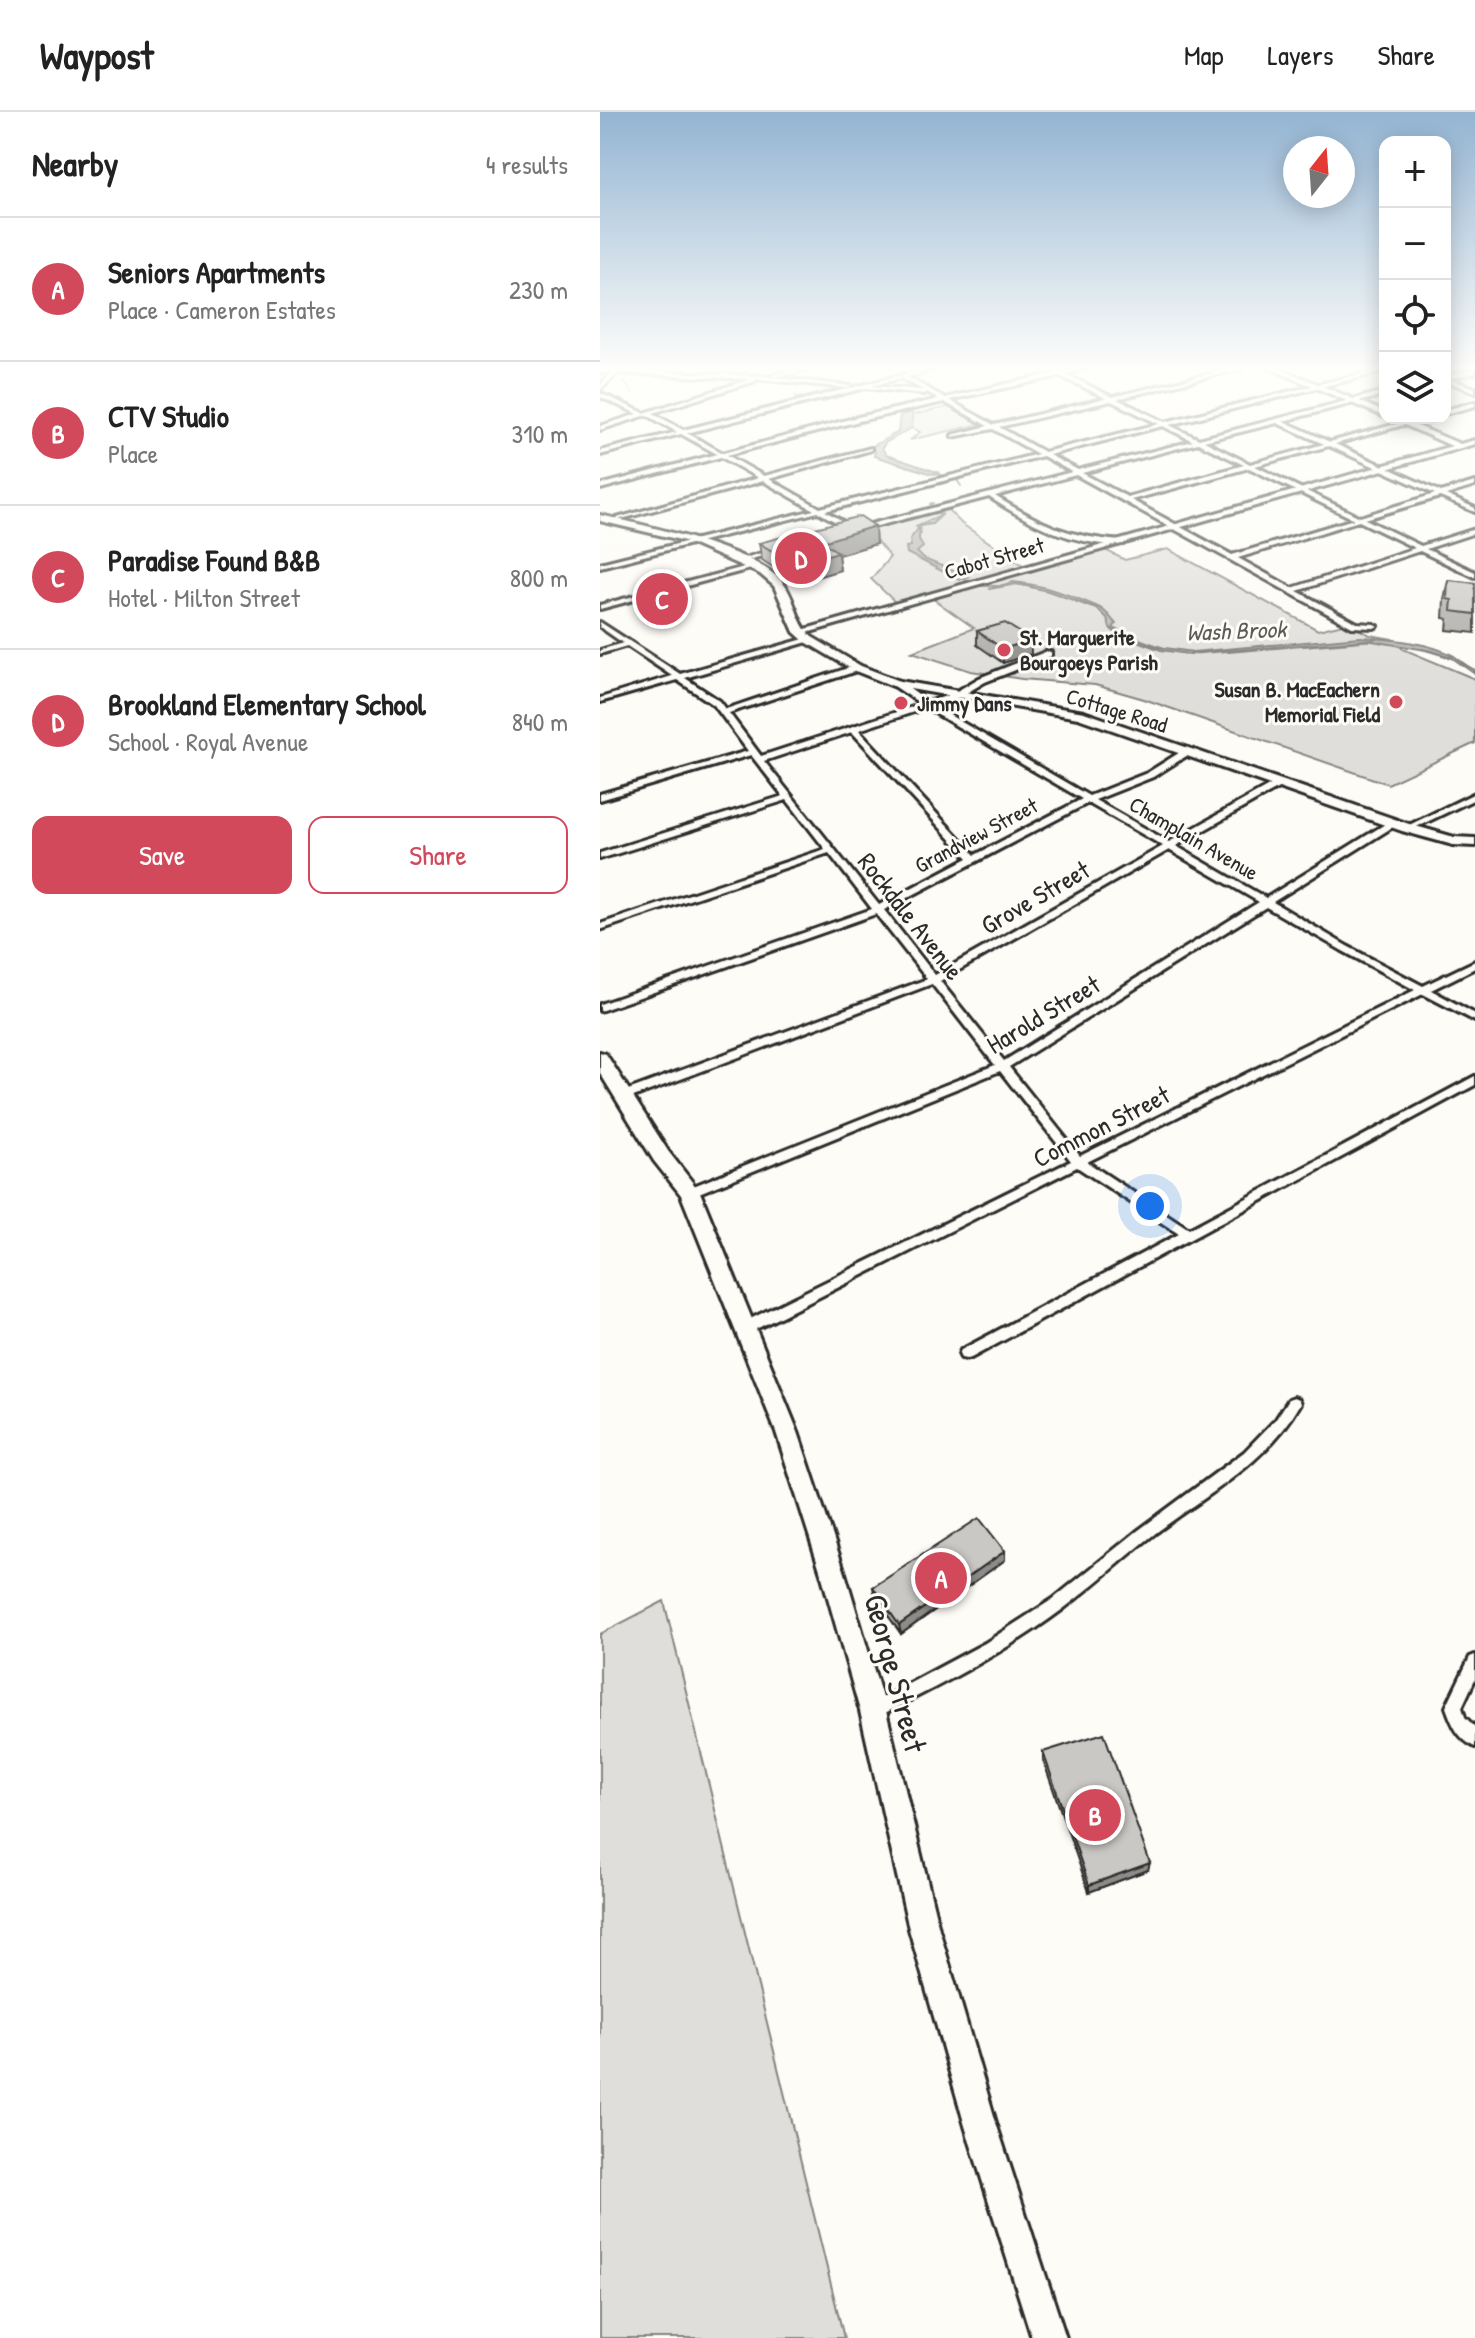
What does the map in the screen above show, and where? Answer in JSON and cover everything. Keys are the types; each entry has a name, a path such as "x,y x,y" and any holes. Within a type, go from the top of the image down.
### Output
{"main road":[{"path":"610,521 694,542 752,567 779,585 804,636"},
{"name":"Cottage Road","path":"804,636 857,668 897,684 1080,715 1407,828 1453,841 1475,842"},
{"name":"George Street","path":"600,1058 661,1156 690,1192 787,1432 873,1711 924,1929 981,2126 1049,2338"}],"street":[{"path":"600,487 658,472"},
{"path":"755,472 854,530"},
{"path":"600,529 610,521 788,472"},
{"path":"600,565 968,472"},
{"path":"842,533 1078,472 1355,625 1374,626"},
{"path":"1127,499 1227,472"},
{"path":"1261,472 1475,575"},
{"name":"Cabot Street","path":"804,636 1370,472"},
{"path":"1393,472 1475,510"},
{"path":"1233,557 1475,484"},
{"path":"990,495 1045,529 1080,539 1122,543"},
{"path":"1292,590 1475,531"},
{"path":"1080,539 1080,554"},
{"path":"738,561 781,550"},
{"path":"600,607 752,567"},
{"name":"Rockdale Avenue","path":"600,624 681,678 725,712 788,797 1078,1162 1188,1234"},
{"path":"600,700 681,678 804,636"},
{"path":"600,652 629,643"},
{"path":"600,797 854,729 955,696 982,680 1048,654"},
{"path":"725,712 857,668"},
{"name":"Champlain Avenue","path":"897,684 927,705 1266,903 1475,1018"},
{"path":"854,729 974,859"},
{"name":"Grandview Street","path":"600,1008 877,910 1089,799 1140,780 1185,753"},
{"name":"Grove Street","path":"624,1096 934,980 1279,784"},
{"path":"1407,828 1475,796"},
{"path":"600,856 788,797"},
{"name":"Harold Street","path":"690,1192 1002,1067 1393,823"},
{"path":"600,927 830,850"},
{"name":"Common Street","path":"747,1327 1475,964"},
{"path":"966,1354 1475,1080"},
{"path":"873,1711 957,1669 1057,1604 1150,1529 1257,1451 1279,1427 1294,1403"},
{"path":"1475,1662 1455,1703 1455,1714 1475,1739"}],"shaded area":[{"path":"943,505 962,524 1026,567 1099,547 1125,560 1168,549 1318,630 1347,623 1370,635 1392,639 1403,649 1475,679 1475,743 1388,784 1144,699 1095,685 971,671 912,652 974,628 929,596 897,604 871,579 890,557 863,526"},
{"path":"943,514 932,524 920,526 919,539 923,547 917,552 924,559 968,577 959,580 907,553 906,547 911,546 910,539 918,529 916,526"},
{"path":"1013,582 1046,588 1098,607 1116,624 1113,628 1158,647 1193,652 1360,637 1384,639 1444,651 1475,670 1475,674 1451,657 1432,651 1366,640 1188,654 1161,650 1116,633 1096,608 1017,584 989,589"},
{"path":"664,1601 844,2338 600,2338 600,1634"}],"building":[{"path":"860,516 875,526 822,542 838,552 795,565 759,543"},
{"path":"1448,580 1475,583 1475,614 1451,611 1452,600 1447,599"},
{"path":"1005,623 1031,640 1003,649 977,631"},
{"path":"979,1518 1005,1551 899,1625 873,1587"},
{"path":"1104,1733 1150,1863 1089,1885 1043,1752"}],"waterway":[{"name":"Wash Brook","path":"934,473 957,480 961,486"},
{"name":"Wash Brook","path":"920,534 919,525 932,524 942,511 930,504 933,503"},
{"name":"Wash Brook","path":"960,577 979,586 997,586"},
{"name":"Wash Brook","path":"1014,584 1033,586"},
{"name":"Wash Brook","path":"1075,601 1093,608"},
{"name":"Wash Brook","path":"1112,630 1164,648"},
{"name":"Wash Brook","path":"1303,646 1374,640"},
{"name":"Wash Brook","path":"1228,652 1287,647"},
{"name":"Wash Brook","path":"1422,649 1452,658"}],"place":[{"name":"Brookland Elementary School","path":"801,558"},
{"name":"Paradise Found B&B","path":"662,599"},
{"name":"St. Marguerite Bourgoeys Parish","path":"1004,650"},
{"name":"Susan B. MacEachern Memorial Field","path":"1396,702"},
{"name":"Jimmy Dans","path":"901,703"},
{"name":"Seniors Apartments","path":"941,1578"},
{"name":"CTV Studio","path":"1095,1815"}]}
